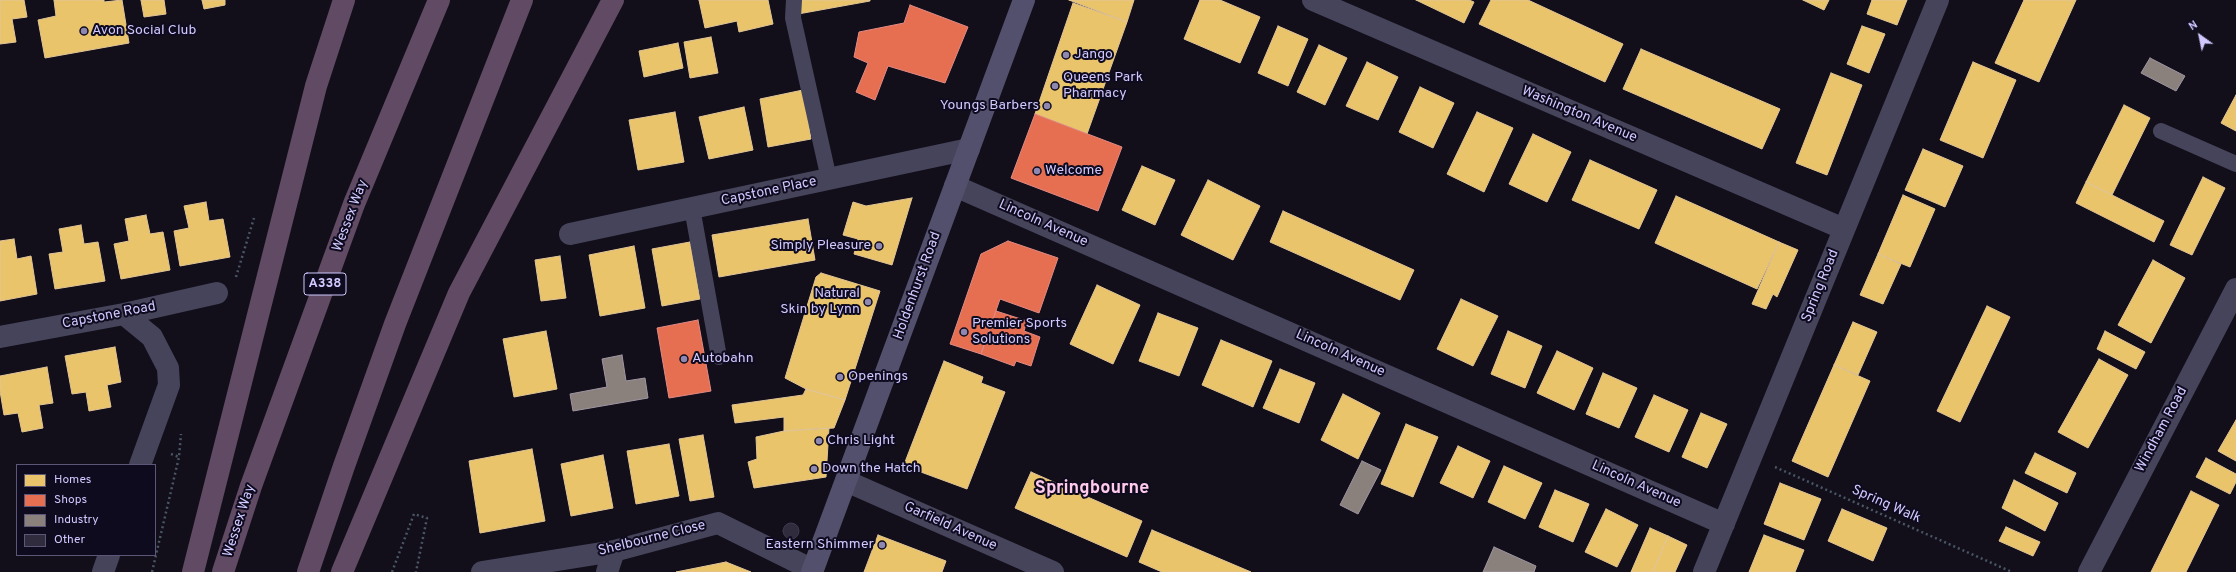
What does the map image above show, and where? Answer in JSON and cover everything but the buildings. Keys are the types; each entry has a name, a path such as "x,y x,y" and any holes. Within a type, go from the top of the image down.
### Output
{"highway":[{"path":"193,572 316,86 344,0"},
{"name":"Wessex Way","path":"223,572 251,486 354,204 439,0"},
{"path":"308,572 395,324 522,0"},
{"path":"342,572 459,292 613,0"}],"street":[{"name":"Holdenhurst Road","path":"812,571 1024,0"},
{"name":"Spring Road","path":"1704,572 1938,0"},
{"name":"Washington Avenue","path":"1316,1 1844,229"},
{"name":"Capstone Place","path":"570,234 969,149"},
{"name":"Lincoln Avenue","path":"955,186 1724,524"},
{"name":"Windham Road","path":"2089,572 2236,289"},
{"name":"Capstone Road","path":"0,336 124,314 217,293"},
{"path":"124,314 152,337 168,368 169,384 140,464"},
{"name":"Garfield Avenue","path":"846,481 1053,572"},
{"name":"Shelbourne Close","path":"482,572 614,551 718,523 812,571"},
{"path":"607,572 614,551"},
{"path":"103,572 109,556"}],"lane":[{"path":"794,0 793,18 829,179"},
{"path":"2161,131 2236,164"},
{"path":"692,208 718,357"}],"path":[{"path":"217,293 235,279 256,211"},
{"path":"156,555 179,457 181,427"},
{"name":"Spring Walk","path":"1751,457 2012,572"},
{"path":"392,572 414,514 427,518 416,572"},
{"path":"152,572 156,556"}],"place":[{"name":"Avon Social Club","path":"84,31"},
{"name":"Jango","path":"1066,55"},
{"name":"Queens Park Pharmacy","path":"1055,86"},
{"name":"Youngs Barbers","path":"1047,106"},
{"name":"Welcome","path":"1037,171"},
{"name":"Simply Pleasure","path":"879,246"},
{"name":"Natural Skin by Lynn","path":"868,302"},
{"name":"Premier Sports Solutions","path":"964,332"},
{"name":"Autobahn","path":"684,359"},
{"name":"Openings","path":"840,377"},
{"name":"Chris Light","path":"819,441"},
{"name":"Down the Hatch","path":"814,469"},
{"name":"Eastern Shimmer","path":"882,545"}],"district":[{"name":"Springbourne","path":"1092,489"}]}
